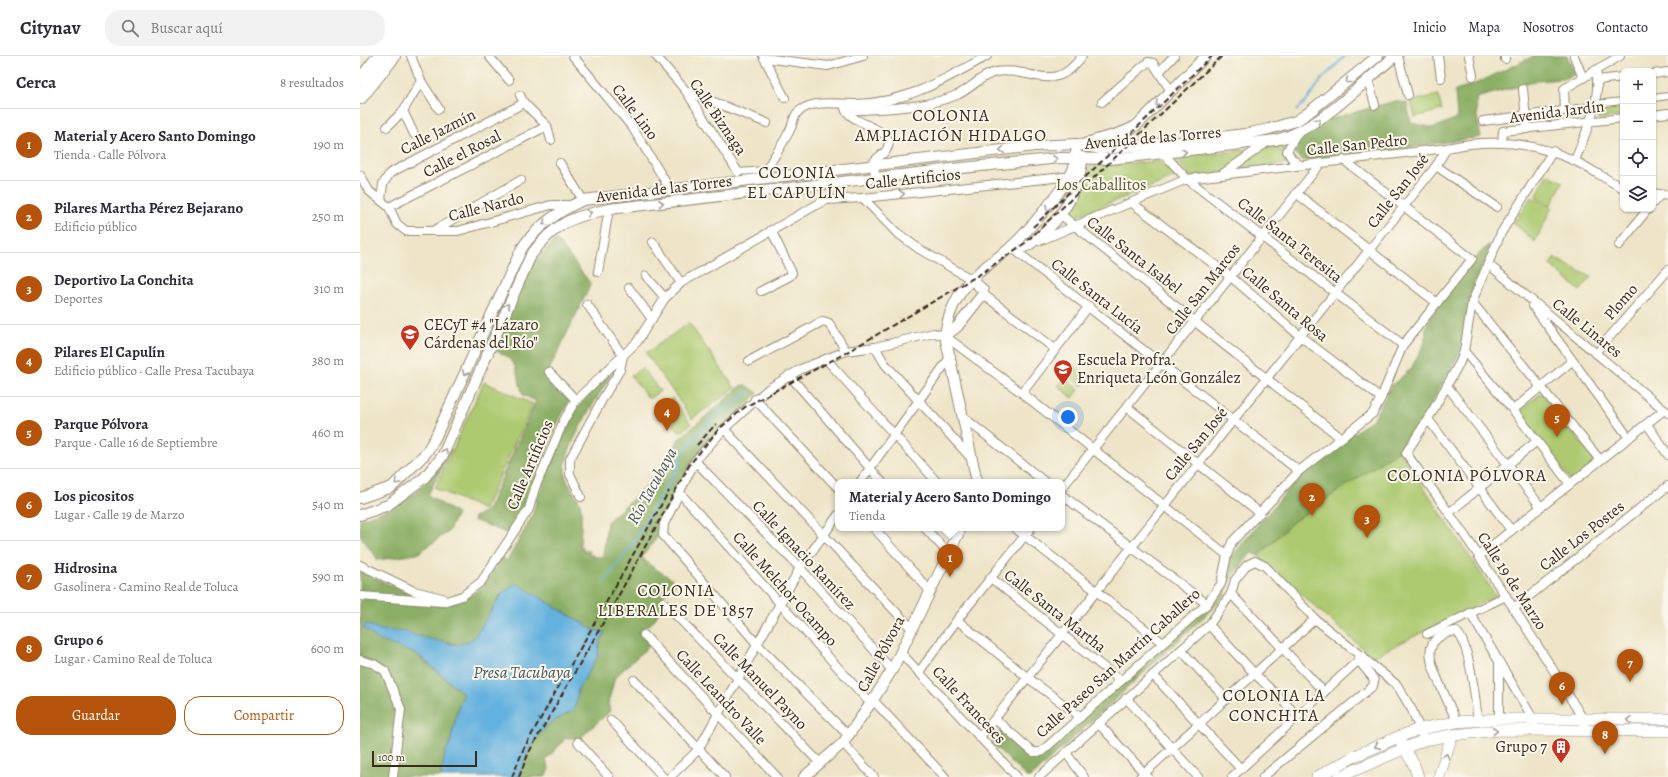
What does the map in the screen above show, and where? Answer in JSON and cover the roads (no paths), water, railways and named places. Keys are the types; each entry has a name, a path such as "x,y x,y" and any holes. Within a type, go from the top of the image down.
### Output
{"highway":[{"path":"360,82 380,56"},
{"path":"360,97 393,56"}],"main road":[{"path":"1317,777 1355,756 1398,737 1420,729 1468,721 1499,719 1668,719"},
{"path":"1468,721 1468,733"},
{"path":"1339,777 1424,740 1452,735 1541,730 1668,731"},
{"path":"1439,777 1452,735"},
{"path":"1398,737 1418,777"}],"street":[{"path":"411,56 422,81 439,109"},
{"path":"489,56 509,80"},
{"name":"Calle Lino","path":"573,56 632,128 670,189"},
{"name":"Calle Biznaga","path":"656,56 686,92 738,172 766,170"},
{"path":"764,57 828,66 863,56"},
{"path":"845,108 905,97 939,82 987,56"},
{"path":"766,170 791,128 796,113 816,103 845,108 907,106 952,96 964,91 987,75 995,72 1045,78 1052,77 1070,70 1082,56"},
{"path":"1159,72 1174,56"},
{"path":"1011,246 1024,247 1030,245 1048,230 1068,203 1079,159 1079,145 1094,139 1117,135 1131,129 1206,56"},
{"name":"Avenida de las Torres","path":"360,498 392,487 426,453 435,438 522,248 540,227 572,205 583,200 1035,146 1079,145 1101,150 1244,134 1283,125 1308,113 1378,56"},
{"path":"1397,56 1408,95"},
{"name":"Avenida de las Torres","path":"360,515 388,506 424,478 442,457 524,269 540,244 550,233 571,219 609,209 875,177 1061,158 1111,159 1269,141 1297,134 1324,116 1397,56"},
{"path":"1438,56 1442,78"},
{"path":"1469,56 1472,76"},
{"path":"1574,56 1583,78"},
{"path":"1565,111 1564,89 1620,56"},
{"path":"764,57 785,98"},
{"path":"1102,102 1146,63 1152,62 1171,91"},
{"path":"1575,161 1590,122 1594,105 1598,80 1596,70"},
{"path":"1656,74 1668,72"},
{"path":"1598,80 1620,77"},
{"path":"1368,79 1375,105"},
{"path":"387,127 403,111 422,81"},
{"path":"1523,89 1527,129"},
{"path":"686,92 767,123"},
{"path":"520,95 524,103 547,126 551,140"},
{"path":"1656,98 1668,96"},
{"name":"Avenida Jardín","path":"1483,121 1565,111 1620,101"},
{"name":"Calle Jazmín","path":"381,200 384,184 390,172 524,103"},
{"path":"845,108 854,119 882,132 887,137 889,144 887,150 876,159 874,165 875,177"},
{"path":"403,111 414,134"},
{"path":"1656,115 1668,113"},
{"name":"Avenida Jardín","path":"1502,142 1503,131 1620,118"},
{"name":"Calle el Rosal","path":"389,207 547,126"},
{"path":"1297,134 1287,151 1289,157 1300,165"},
{"path":"1221,175 1269,141"},
{"name":"Calle San Pedro","path":"1030,245 1187,179 1345,161 1447,148 1481,142 1502,142 1553,151 1575,161 1620,186"},
{"name":"Calle San José","path":"980,737 1436,166 1447,148"},
{"path":"1511,530 1428,419 1447,386 1464,351 1472,302 1501,233 1553,151"},
{"name":"Calle Santa Teresita","path":"1164,154 1187,179 1403,345"},
{"path":"1345,161 1472,259 1403,345 1381,398"},
{"path":"560,163 583,200"},
{"name":"Calle San Marcos","path":"1065,484 1321,163"},
{"path":"1436,166 1497,207"},
{"path":"360,175 369,191 389,207"},
{"path":"976,479 946,336 947,325 958,298 971,279 1011,246 1043,214 1075,176"},
{"name":"Calle Artificios","path":"360,596 425,602 443,602 473,590 481,582 501,551 509,542 529,509 535,488 564,420 576,400 636,342 665,298 681,283 771,230 825,200 863,198 1075,176"},
{"path":"431,232 521,180"},
{"path":"639,193 639,206"},
{"path":"1296,193 1370,249 1437,303"},
{"path":"863,198 896,232 919,249 971,279 983,290 983,294 1055,348"},
{"name":"Calle Santa Rosa","path":"1132,203 1231,277 1300,336 1381,398"},
{"name":"Calle Nardo","path":"389,207 397,224 406,231 431,232 458,231 551,205 572,205"},
{"path":"598,272 609,209"},
{"path":"1619,245 1646,212"},
{"name":"Calle Santa Isabel","path":"1060,214 1073,226 1196,321 1341,438"},
{"path":"761,291 790,276 792,273 771,230"},
{"path":"653,242 681,283"},
{"name":"Calle Santa Lucía","path":"1011,246 1089,306 1161,365 1299,471"},
{"name":"Calle Linares","path":"1488,264 1527,298 1666,411"},
{"name":"Plomo","path":"1596,353 1668,270"},
{"path":"646,276 665,298"},
{"path":"629,288 652,319"},
{"path":"946,336 957,327 983,294"},
{"path":"1527,298 1629,438"},
{"path":"1472,302 1600,460"},
{"path":"587,304 623,356"},
{"path":"1022,393 1055,348 1089,306"},
{"path":"750,361 823,320 829,323 846,351"},
{"path":"874,777 846,739 757,644 663,535 664,524 695,461 724,429 755,399 789,375 846,351 875,347 934,333 946,336 1022,393 1227,555"},
{"path":"477,346 488,350"},
{"path":"875,347 885,364 973,460"},
{"path":"1464,351 1513,410 1570,484"},
{"name":"Calle Artificios","path":"581,497 570,474 570,459 587,426 620,370 623,356"},
{"path":"862,479 951,356"},
{"path":"826,359 934,479"},
{"path":"1513,410 1572,361"},
{"path":"549,372 576,400"},
{"path":"789,375 879,479"},
{"path":"1447,386 1541,507"},
{"name":"Calle Paseo San Martín Caballero","path":"995,719 1033,752 1041,752 1207,604 1221,584 1227,555 1232,542 1299,471 1373,413 1381,398"},
{"path":"755,399 835,485"},
{"path":"1127,407 1260,513"},
{"path":"1480,556 1600,460 1666,411"},
{"path":"964,417 1041,479"},
{"name":"Calle 19 de Marzo","path":"1428,419 1406,453 1450,512 1514,608 1583,719 1585,730"},
{"path":"1647,424 1668,455"},
{"path":"724,429 912,629"},
{"path":"1450,512 1537,441"},
{"name":"Calle Ignacio Ramírez","path":"695,461 800,568 892,670"},
{"name":"Calle Los Postes","path":"1514,608 1668,486"},
{"name":"Calle Melchor Ocampo","path":"679,492 779,604 945,777"},
{"path":"1065,497 1207,604"},
{"path":"670,777 698,750 800,568 835,519"},
{"path":"877,531 930,591"},
{"path":"928,531 948,553"},
{"name":"Calle Pólvora","path":"804,777 846,739 872,702 892,670 959,531"},
{"path":"1019,531 1163,643"},
{"path":"919,672 956,620 1028,531"},
{"path":"1039,777 1209,625 1231,594 1235,580 1247,565 1255,561 1259,563 1315,620 1360,658 1397,685 1406,697 1424,740"},
{"path":"360,565 414,591 452,599"},
{"name":"Calle Santa Martha","path":"991,578 1121,681"},
{"path":"1231,594 1324,692"},
{"path":"1427,634 1506,596"},
{"name":"Calle Manuel Payno","path":"663,602 820,763"},
{"path":"1470,613 1541,730"},
{"path":"956,620 1028,678 1081,717"},
{"path":"1098,723 1144,776 1172,748 1315,620"},
{"path":"1209,625 1255,674 1298,716"},
{"path":"1452,631 1459,634 1470,666 1468,721 1430,657 1432,643 1437,638 1452,631"},
{"name":"Calle Leandro Valle","path":"644,635 777,777"},
{"path":"1181,650 1226,699"},
{"name":"Calle Franceses","path":"900,652 1017,777"},
{"path":"1232,777 1360,658"},
{"path":"1263,777 1372,686 1374,681 1373,678 1360,658"},
{"path":"360,660 374,664 385,671 401,709 393,777"},
{"path":"1499,662 1499,719"},
{"path":"1153,675 1200,723 1241,769"},
{"path":"634,680 698,750 725,777"},
{"path":"1126,698 1198,777"},
{"path":"611,720 663,777"},
{"path":"578,742 609,777"},
{"path":"1066,753 1084,777"}],"water":[{"name":"Presa Tacubaya","path":"516,583 594,630 605,632 599,643 598,656 578,689 576,705 572,711 547,725 529,750 518,777 442,777 441,773 446,751 450,743 459,705 464,694 418,655 377,639 363,627 366,624 382,630 408,632 417,636 457,645 474,638 501,595"}],"waterway":[{"name":"Río Tacubaya","path":"1297,110 1308,99 1322,79 1345,56"},
{"name":"Río Tacubaya","path":"603,583 632,545 678,467 680,456 686,448 714,417 749,392"}],"railway":[{"path":"1033,227 1212,56"},
{"path":"519,777 529,752 614,604 690,464 719,429 745,407 842,355 982,273 1025,243 1222,56"},
{"path":"697,445 716,424"},
{"path":"512,777 524,748 669,491"}],"place":[{"name":"CECyT #4 \"Lázaro Cárdenas del Río\"","path":"410,351"},
{"name":"Escuela Profra. Enriqueta León González","path":"1063,386"},
{"name":"Pilares El Capulín","path":"667,431"},
{"name":"Parque Pólvora","path":"1557,437"},
{"name":"Pilares Martha Pérez Bejarano","path":"1312,516"},
{"name":"Deportivo La Conchita","path":"1367,538"},
{"name":"Material y Acero Santo Domingo","path":"950,577"},
{"name":"Hidrosina","path":"1630,682"},
{"name":"Los picositos","path":"1562,705"},
{"name":"Grupo 6","path":"1605,754"},
{"name":"Grupo 7","path":"1561,764"}],"district":[{"name":"COLONIA AMPLIACIÓN HIDALGO","path":"951,125"},
{"name":"COLONIA EL CAPULÍN","path":"797,182"},
{"name":"COLONIA PÓLVORA","path":"1467,475"},
{"name":"COLONIA LIBERALES DE 1857","path":"676,600"},
{"name":"COLONIA LA CONCHITA","path":"1274,705"}],"park label":[{"name":"Los Caballitos","path":"1101,185"}]}
